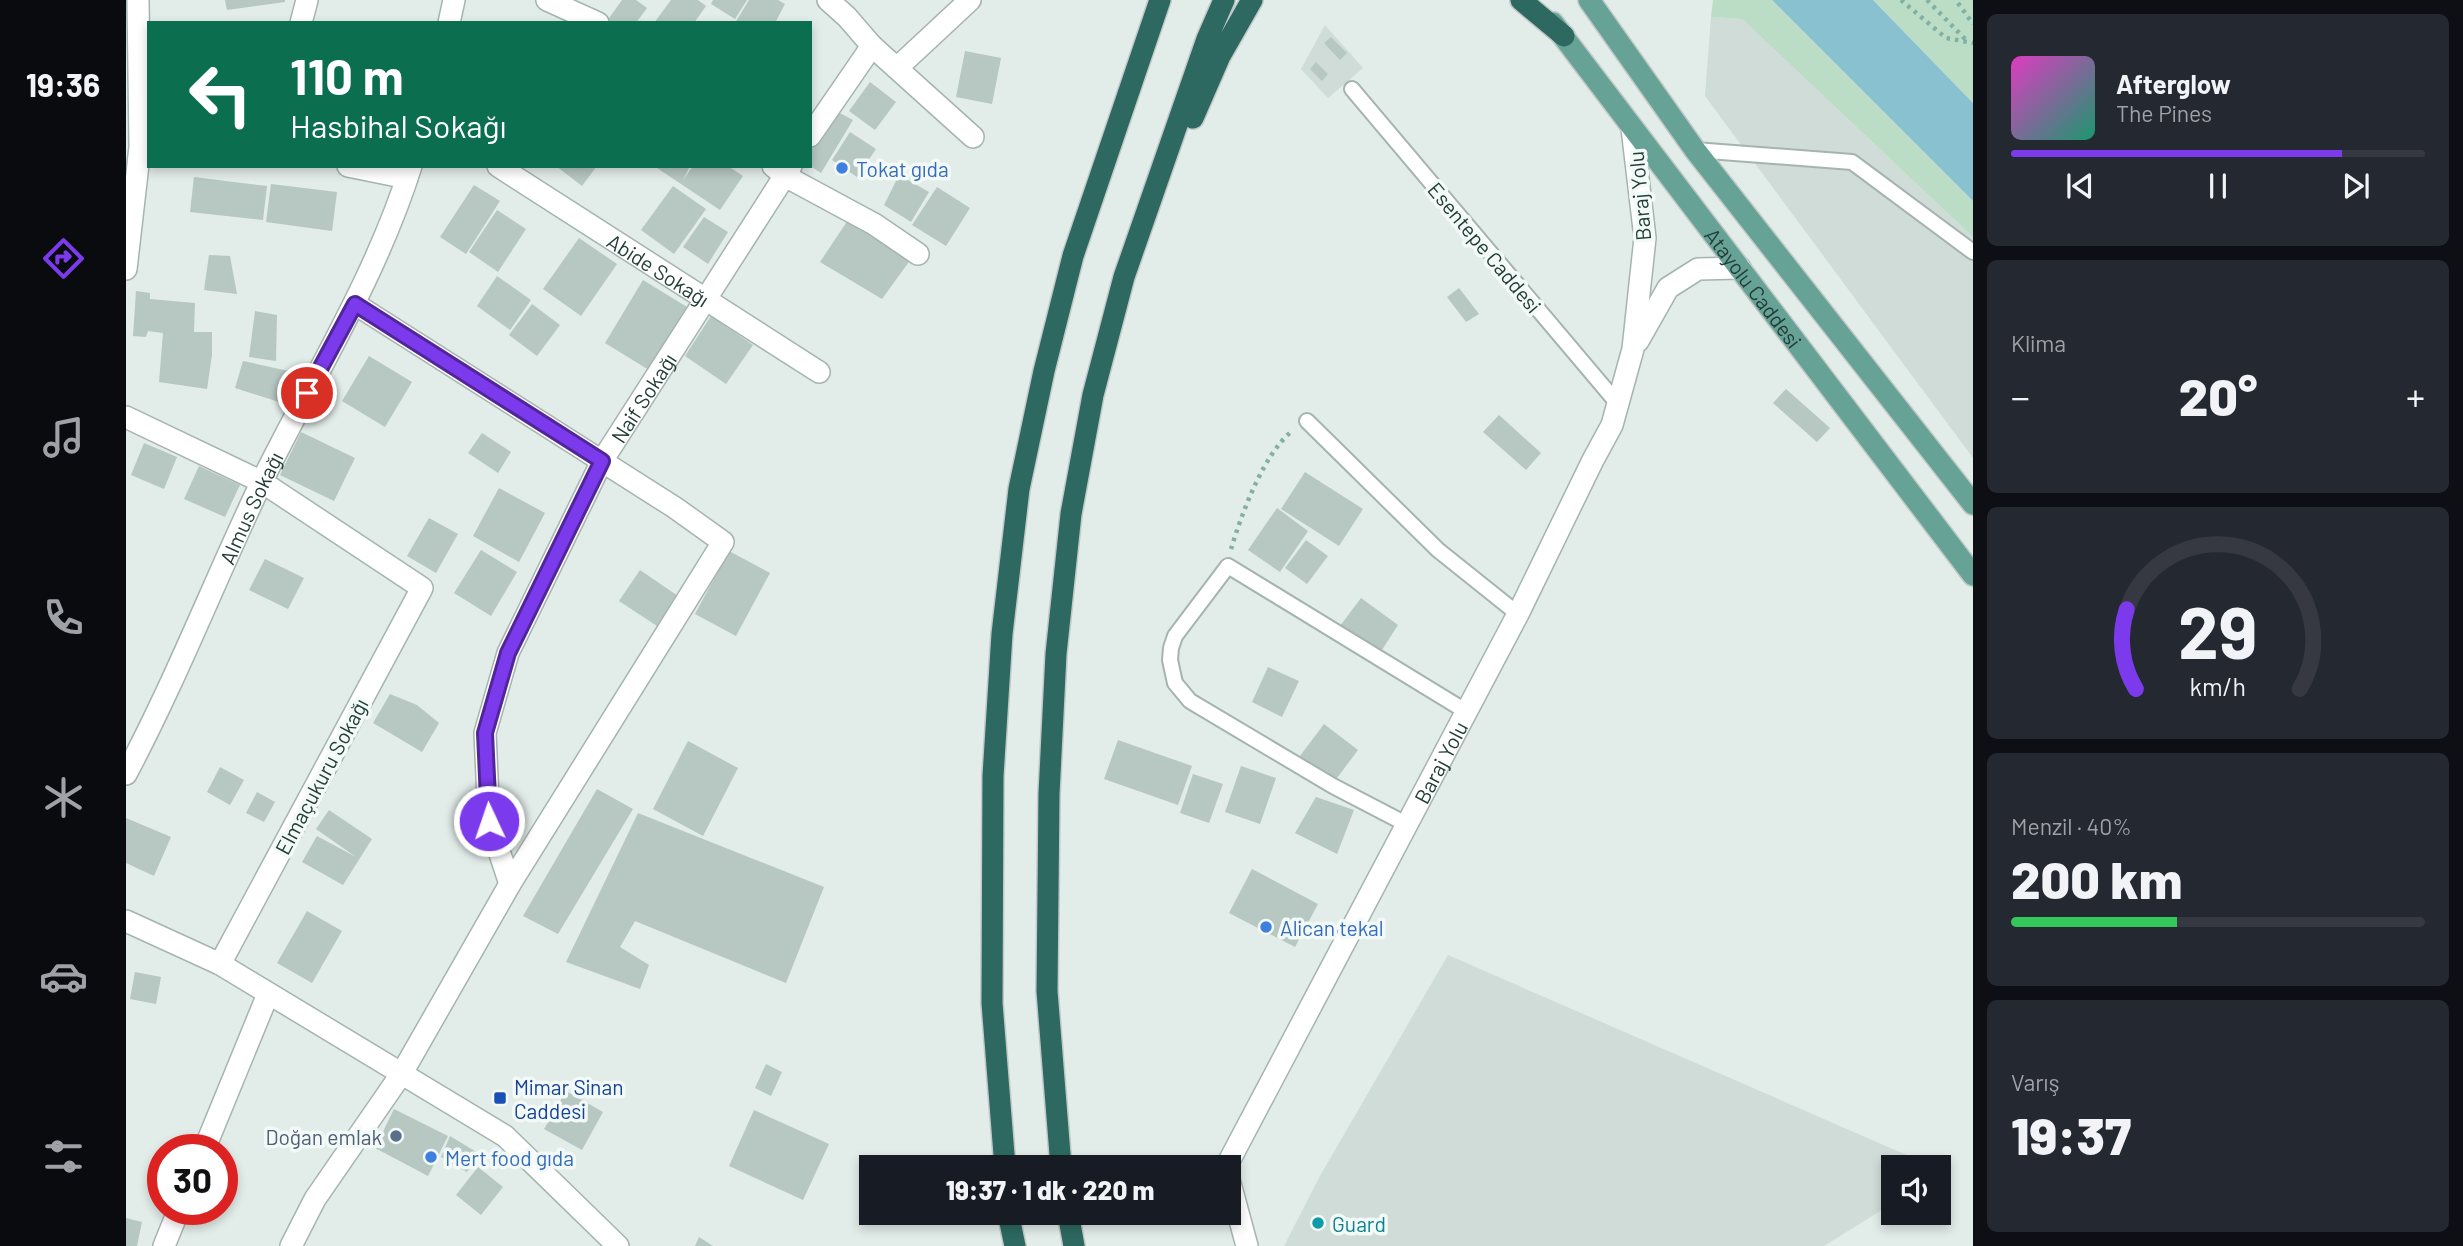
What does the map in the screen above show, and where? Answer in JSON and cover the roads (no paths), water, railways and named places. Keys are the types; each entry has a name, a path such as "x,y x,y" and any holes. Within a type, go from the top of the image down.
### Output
{"highway":[{"path":"1004,1155 992,1003 993,776 1002,634 1019,489 1044,371 1073,256 1160,0"},
{"path":"1060,1155 1048,991 1049,794 1056,654 1071,514 1093,395 1124,277 1207,39 1224,0"},
{"path":"1124,277 1220,56 1252,0"},
{"path":"1521,0 1564,36"},
{"path":"1011,1225 1015,1246"},
{"path":"1070,1225 1074,1246"}],"main road":[{"name":"Atayolu Caddesi","path":"1534,0 1973,575"},
{"name":"Atayolu Caddesi","path":"1589,0 1695,150 1973,504"}],"street":[{"path":"126,269 144,147 138,0"},
{"path":"302,21 307,0"},
{"path":"449,21 454,0"},
{"path":"547,0 594,21"},
{"path":"828,0 872,46 973,137"},
{"path":"897,68 970,0"},
{"path":"812,133 872,46"},
{"name":"Baraj Yolu","path":"1235,1155 1518,614 1612,425 1633,349 1645,238 1632,128"},
{"path":"368,168 409,172"},
{"name":"Abide Sokağı","path":"501,168 819,372"},
{"path":"783,170 874,224 918,254"},
{"name":"Naif Sokağı","path":"510,884 489,821 485,733 508,653 602,461 706,299 783,170"},
{"name":"Almus Sokağı","path":"126,774 154,721 262,482 355,304 409,172"},
{"name":"Baraj Yolu","path":"1633,349 1668,288 1698,269 1740,268"},
{"path":"290,1246 315,1199 402,1073 510,884 723,542 602,461 355,304"},
{"path":"126,417 262,482"},
{"name":"Elmaçukuru Sokağı","path":"220,964 422,588 262,482"},
{"path":"126,921 220,964 505,1136 618,1246"},
{"path":"211,1134 268,994"},
{"path":"1241,1223 1247,1246"},
{"path":"164,1246 173,1225"}],"lane":[{"name":"Esentepe Caddesi","path":"1352,89 1618,404"},
{"path":"1695,150 1852,162 1973,252"},
{"path":"1307,421 1438,550 1518,614"},
{"path":"1408,825 1333,786 1190,701 1175,683 1170,660 1175,636 1228,566 1467,712"}],"water":[{"path":"1772,0 1873,0 1973,103 1973,201"}],"place":[{"name":"Tokat gıda","path":"842,168"},
{"name":"Alican tekal","path":"1266,927"},
{"name":"Mimar Sinan Caddesi","path":"500,1098"},
{"name":"Doğan emlak","path":"396,1136"},
{"name":"Mert food gıda","path":"431,1157"},
{"name":"Guard","path":"1318,1223"}]}
